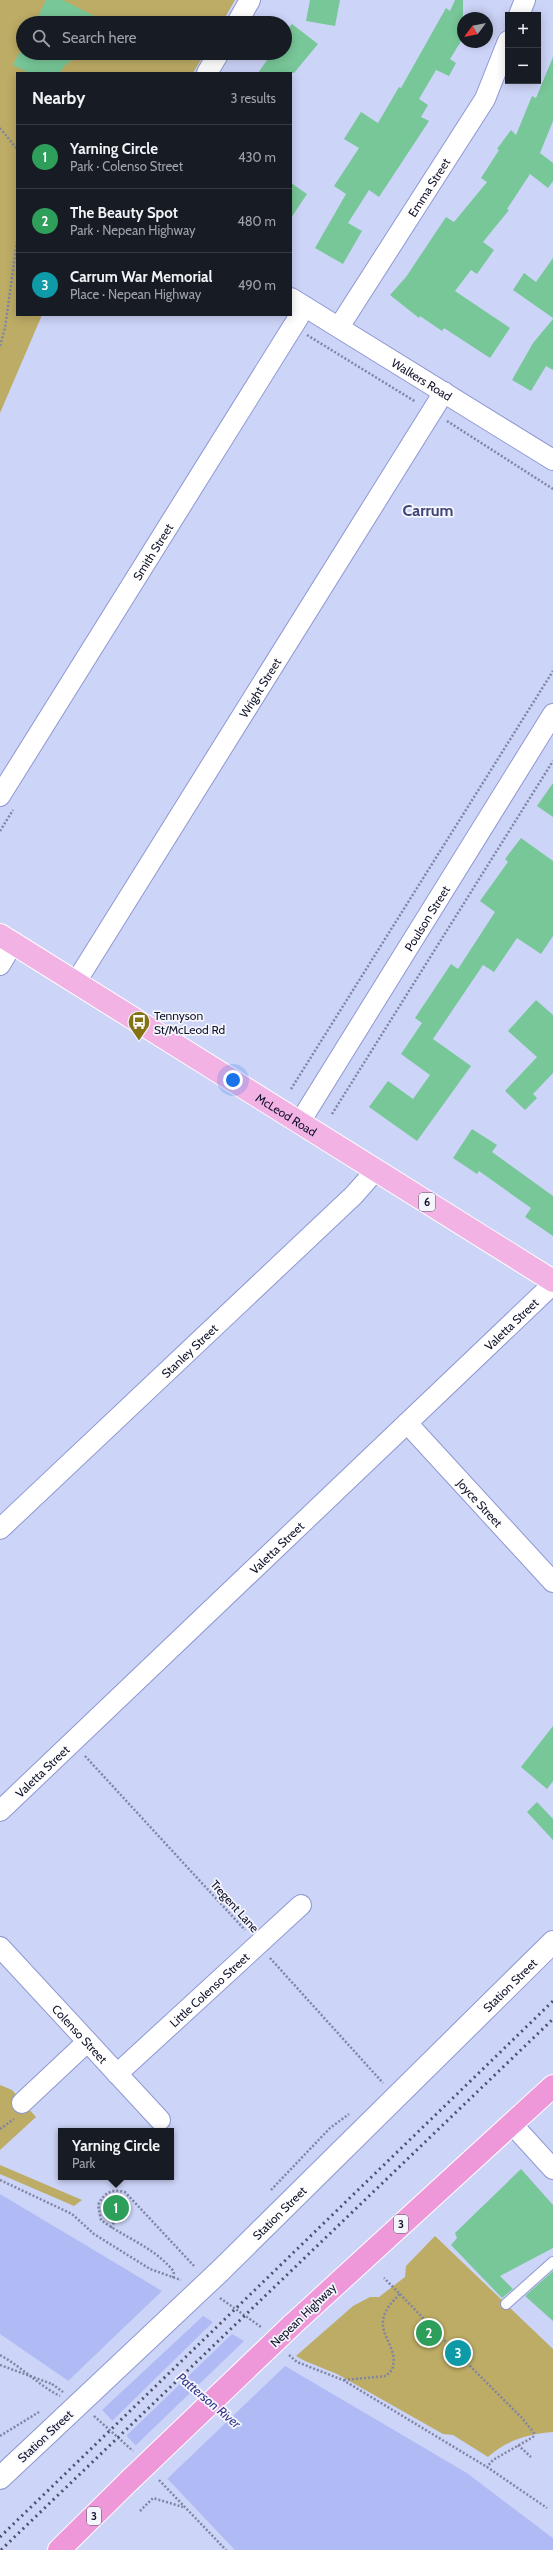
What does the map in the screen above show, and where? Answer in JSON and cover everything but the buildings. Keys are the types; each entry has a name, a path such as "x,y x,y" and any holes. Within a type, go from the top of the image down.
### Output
{"highway":[{"name":"Nepean Highway","path":"59,2550 292,2325 553,2086"}],"main road":[{"name":"McLeod Road","path":"6,939 553,1282"}],"street":[{"path":"241,16 250,0"},
{"path":"520,12 525,0"},
{"name":"Emma Street","path":"339,327 484,99 505,48"},
{"path":"208,72 215,60"},
{"name":"Walkers Road","path":"298,303 551,455"},
{"name":"Smith Street","path":"292,313 298,303"},
{"name":"Smith Street","path":"0,796 290,316"},
{"name":"Wright Street","path":"76,982 444,392"},
{"name":"Poulson Street","path":"300,1122 553,714"},
{"path":"0,965 6,939"},
{"name":"Stanley Street","path":"0,1529 354,1195 376,1170"},
{"name":"Valetta Street","path":"0,1811 553,1282"},
{"name":"Joyce Street","path":"407,1423 553,1582"},
{"name":"Little Colenso Street","path":"116,2074 301,1905"},
{"name":"Station Street","path":"0,2478 65,2408 220,2271 553,1942"},
{"name":"Colenso Street","path":"0,1947 160,2120"},
{"path":"22,2103 87,2042"},
{"path":"511,2123 553,2169"}],"lane":[{"path":"506,2304 553,2262"}],"path":[{"path":"0,128 16,148"},
{"path":"0,346 5,328 16,248"},
{"path":"291,1089 553,671"},
{"path":"332,1114 553,761"},
{"name":"Tregent Lane","path":"72,1742 258,1944 383,2083"},
{"path":"173,2278 174,2272 167,2264 139,2242 111,2228 101,2220 98,2205 108,2192 119,2190 125,2192 195,2268"},
{"path":"111,2228 118,2214"},
{"path":"384,2278 449,2345"},
{"path":"343,2380 390,2374 394,2358 385,2334 384,2316 386,2307 400,2294"},
{"path":"455,2342 464,2345 468,2353 464,2360 457,2364 449,2360 446,2354 449,2345 455,2342"},
{"path":"0,2355 25,2370 65,2408"},
{"path":"464,2360 531,2427 534,2433 533,2437 518,2445 487,2467"},
{"path":"0,2366 52,2384 63,2392"},
{"path":"0,2436 42,2409"},
{"path":"90,2412 123,2440 139,2457"},
{"path":"518,2445 531,2457"},
{"path":"154,2474 226,2550"},
{"path":"140,2511 153,2498 185,2507"}],"shaded area":[{"path":"0,0 235,0 226,16 16,16 16,60 201,60 194,72 16,72 16,316 42,316 0,413"},
{"path":"0,2085 12,2090 36,2117 0,2150"},
{"path":"0,2165 82,2200 74,2206 0,2174"},
{"path":"116,2196 125,2200 129,2209 125,2218 116,2222 107,2218 103,2209 107,2200"},
{"path":"435,2236 553,2349 553,2432 535,2434 510,2442 502,2446 488,2457 453,2435 443,2434 337,2374 296,2356 353,2306 370,2297 379,2297 405,2277 406,2266"}],"water":[{"name":"Patterson River","path":"0,2194 467,2473 553,2538 553,2550 235,2550 86,2393 0,2334"}],"pier":[{"path":"0,2192 468,2472 529,2516 553,2536 553,2538 467,2473 285,2366 166,2480 134,2447 244,2341 232,2334 125,2437 111,2422 213,2322 203,2316 101,2411 85,2394 67,2382 162,2291"}],"railway":[{"path":"0,2537 553,2001"},
{"path":"1,2550 553,2019"}],"place":[{"name":"Tennyson St/McLeod Rd","path":"139,1042"},
{"name":"Yarning Circle","path":"116,2208"},
{"name":"The Beauty Spot","path":"429,2333"},
{"name":"Carrum War Memorial","path":"458,2353"}],"district":[{"name":"Carrum","path":"428,510"}]}
